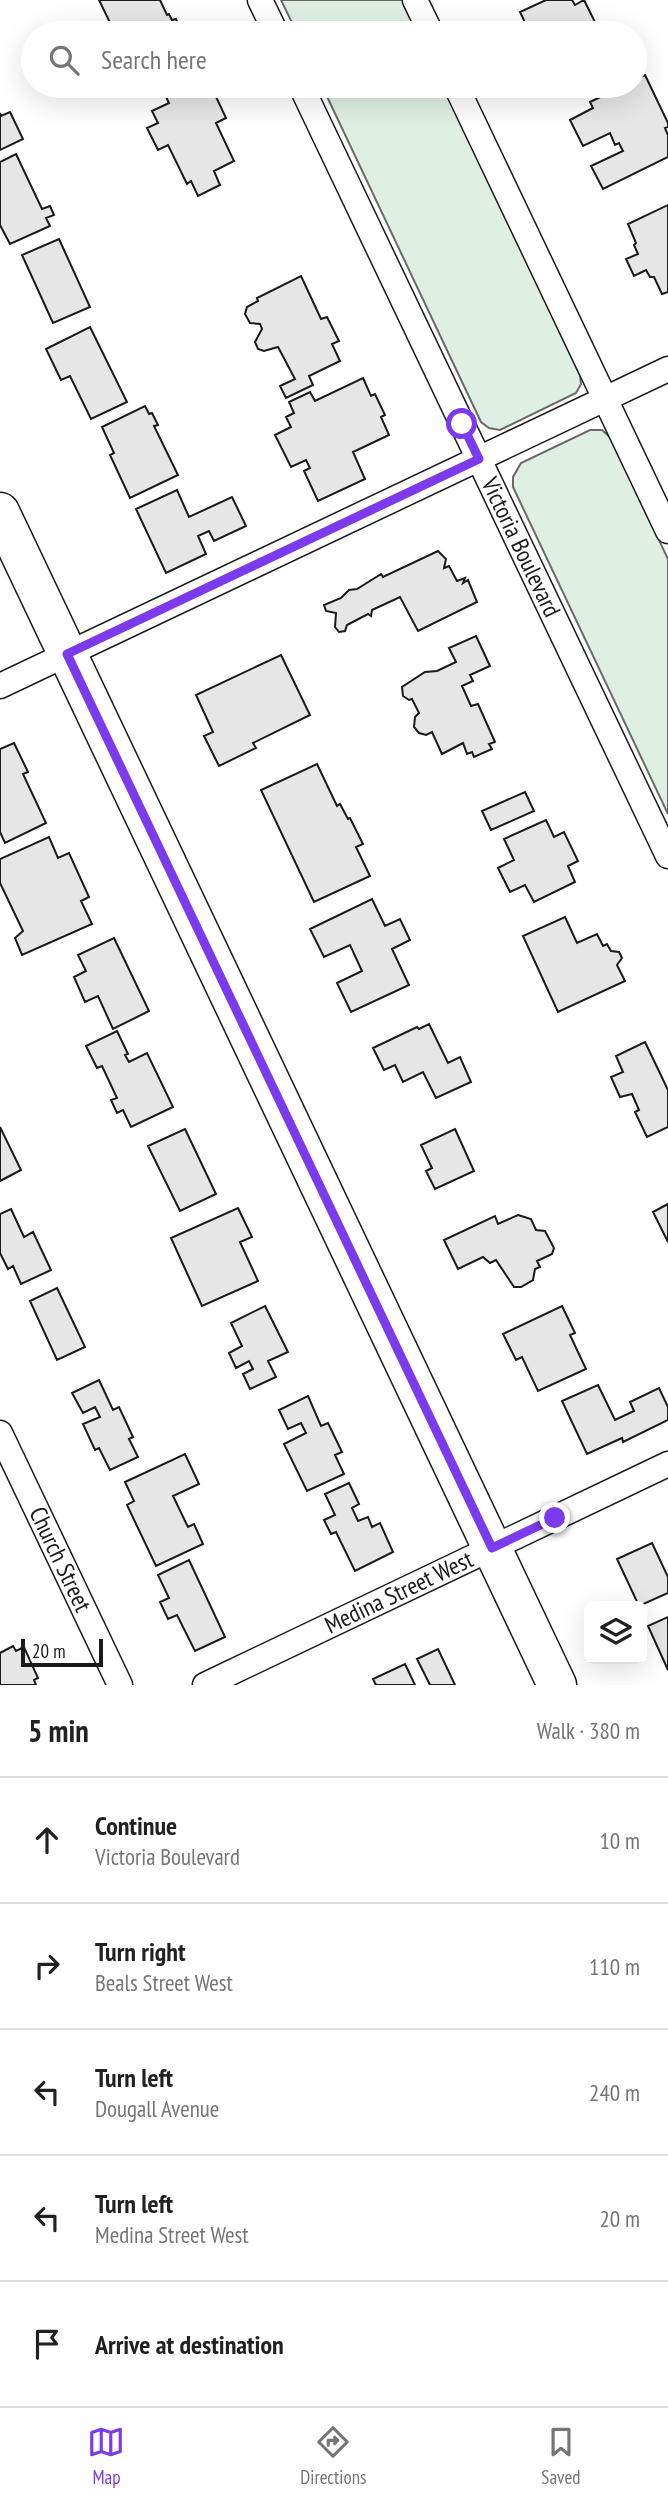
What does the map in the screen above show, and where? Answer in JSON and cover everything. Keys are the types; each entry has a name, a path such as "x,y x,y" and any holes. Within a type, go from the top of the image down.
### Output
{"main road":[{"path":"0,512 557,1685"}],"street":[{"path":"260,0 270,21"},
{"path":"415,0 425,21"},
{"name":"Victoria Boulevard","path":"307,98 668,856"},
{"path":"462,98 668,531"},
{"path":"0,686 668,369"},
{"name":"Church Street","path":"0,1433 120,1685"},
{"name":"Medina Street West","path":"205,1685 668,1464"}],"green space":[{"path":"281,0 404,0 414,21 291,21"},
{"path":"328,98 450,98 580,375 581,384 576,393 500,430 489,428 481,422"},
{"path":"590,430 602,430 611,438 668,559 668,814 513,487 513,477 521,463"}],"building":[{"path":"99,0 160,0 167,15 177,21 109,21"},
{"path":"546,0 572,0 575,5 584,0 594,21 524,21 520,12"},
{"path":"647,79 668,123 665,128 668,135 668,157 603,189 591,166 623,151 619,143 615,145 610,133 583,146 570,120 593,108 590,102 598,98 647,98"},
{"path":"166,98 217,98 226,118 216,123 234,161 214,171 220,185 198,196 191,181 187,184 168,145 158,150 147,128 158,123 152,111 169,103"},
{"path":"10,112 23,139 0,150 0,113 1,116"},
{"path":"16,154 42,209 50,206 54,215 46,218 50,226 10,244 0,225 0,162"},
{"path":"668,205 668,292 662,294 654,277 650,277 646,270 634,276 626,259 638,254 628,224"},
{"path":"59,239 90,307 53,323 22,255"},
{"path":"301,276 321,319 327,317 339,341 332,344 340,361 309,376 313,385 286,398 280,386 295,379 278,347 264,351 258,349 255,342 262,329 260,324 250,323 245,314 247,307 258,301 257,298"},
{"path":"90,327 127,402 91,419 70,376 61,380 46,349"},
{"path":"363,378 371,396 375,394 385,415 381,417 389,435 353,452 365,479 318,501 304,471 310,468 306,460 291,467 275,435 291,427 286,417 294,413 289,402 310,392 315,401"},
{"path":"145,406 158,425 154,426 178,475 130,498 110,455 114,453 102,427"},
{"path":"177,490 189,517 232,497 246,526 214,541 209,531 198,536 206,554 166,573 136,509"},
{"path":"438,551 446,559 444,568 449,566 457,581 465,578 463,583 468,580 477,602 418,631 400,597 372,610 371,616 368,614 347,625 345,631 339,632 335,627 336,613 326,611 324,605 381,574 383,577"},
{"path":"476,636 490,666 470,675 473,681 462,686 471,706 478,704 495,742 489,744 492,749 474,757 472,752 467,754 463,743 442,754 432,732 426,735 419,733 414,727 415,717 419,713 412,699 403,696 402,687 425,672 437,671 456,662 449,648"},
{"path":"281,655 310,715 253,743 256,748 219,766 204,736 213,732 196,695"},
{"path":"14,743 28,772 23,774 46,823 5,843 0,832 0,749"},
{"path":"317,764 337,806 340,804 348,819 350,818 363,844 356,847 370,876 314,902 261,790"},
{"path":"525,792 534,811 491,830 482,811"},
{"path":"546,820 554,837 564,832 578,861 568,866 575,882 534,902 525,885 510,892 498,868 514,860 504,839"},
{"path":"49,837 58,858 69,853 89,897 81,901 92,924 22,955 15,938 23,931 0,883 0,859"},
{"path":"372,899 385,926 400,919 410,940 392,949 409,985 351,1012 337,983 362,971 350,945 324,957 310,929"},
{"path":"565,917 577,943 597,934 603,946 607,944 611,951 619,952 622,958 617,965 625,981 558,1012 523,936"},
{"path":"114,938 149,1011 113,1029 98,996 85,1002 74,977 86,971 78,955"},
{"path":"429,1024 448,1063 460,1057 471,1082 436,1098 423,1072 403,1082 395,1065 384,1070 373,1048"},
{"path":"117,1031 129,1062 147,1053 173,1107 131,1127 123,1110 117,1113 111,1100 117,1098 102,1066 97,1068 86,1046"},
{"path":"645,1042 668,1090 668,1127 647,1137 635,1112 639,1110 632,1094 620,1097 611,1077 623,1072 616,1056"},
{"path":"0,1127 21,1170 0,1181"},
{"path":"185,1129 216,1194 180,1211 148,1146"},
{"path":"455,1129 474,1171 435,1189 426,1171 432,1168 421,1145"},
{"path":"668,1204 668,1242 653,1212"},
{"path":"238,1208 252,1237 240,1242 258,1281 202,1306 171,1238"},
{"path":"11,1209 24,1237 33,1232 51,1270 21,1284 13,1266 8,1269 0,1253 0,1214"},
{"path":"518,1215 531,1219 536,1230 545,1231 554,1248 552,1254 537,1261 540,1267 535,1269 533,1280 521,1287 514,1287 496,1260 490,1263 483,1257 458,1269 444,1240 495,1216 498,1224"},
{"path":"57,1288 85,1347 57,1360 30,1301"},
{"path":"265,1306 288,1352 268,1361 276,1377 250,1389 243,1374 253,1369 249,1361 236,1368 229,1353 242,1346 231,1323"},
{"path":"562,1306 575,1333 570,1335 586,1369 538,1391 522,1357 516,1360 503,1334"},
{"path":"99,1380 113,1410 119,1407 133,1437 129,1439 138,1457 110,1470 99,1448 95,1450 83,1424 100,1417 95,1407 83,1413 72,1393"},
{"path":"598,1385 615,1420 634,1411 630,1402 659,1388 668,1407 668,1420 623,1442 622,1438 587,1454 562,1401"},
{"path":"308,1396 321,1426 328,1423 342,1452 335,1455 344,1474 307,1491 284,1444 306,1433 301,1423 288,1429 279,1410"},
{"path":"185,1454 199,1484 173,1496 188,1527 194,1524 203,1544 156,1566 127,1505 134,1501 125,1482"},
{"path":"349,1483 359,1504 352,1508 358,1521 368,1517 372,1527 380,1523 393,1552 355,1571 336,1532 331,1534 324,1520 335,1515 325,1494"},
{"path":"652,1543 668,1577 668,1593 647,1602 637,1601 617,1559"},
{"path":"189,1560 225,1637 195,1651 177,1615 168,1619 160,1602 169,1598 158,1575"},
{"path":"668,1617 668,1670 648,1626"},
{"path":"13,1646 16,1651 24,1647 38,1678 34,1680 36,1685 0,1685 0,1653"},
{"path":"438,1649 455,1685 430,1685 417,1659"},
{"path":"405,1664 415,1685 376,1685 373,1679"}],"route":[{"path":"462,424 479,459 67,654 492,1548 555,1518"}]}
